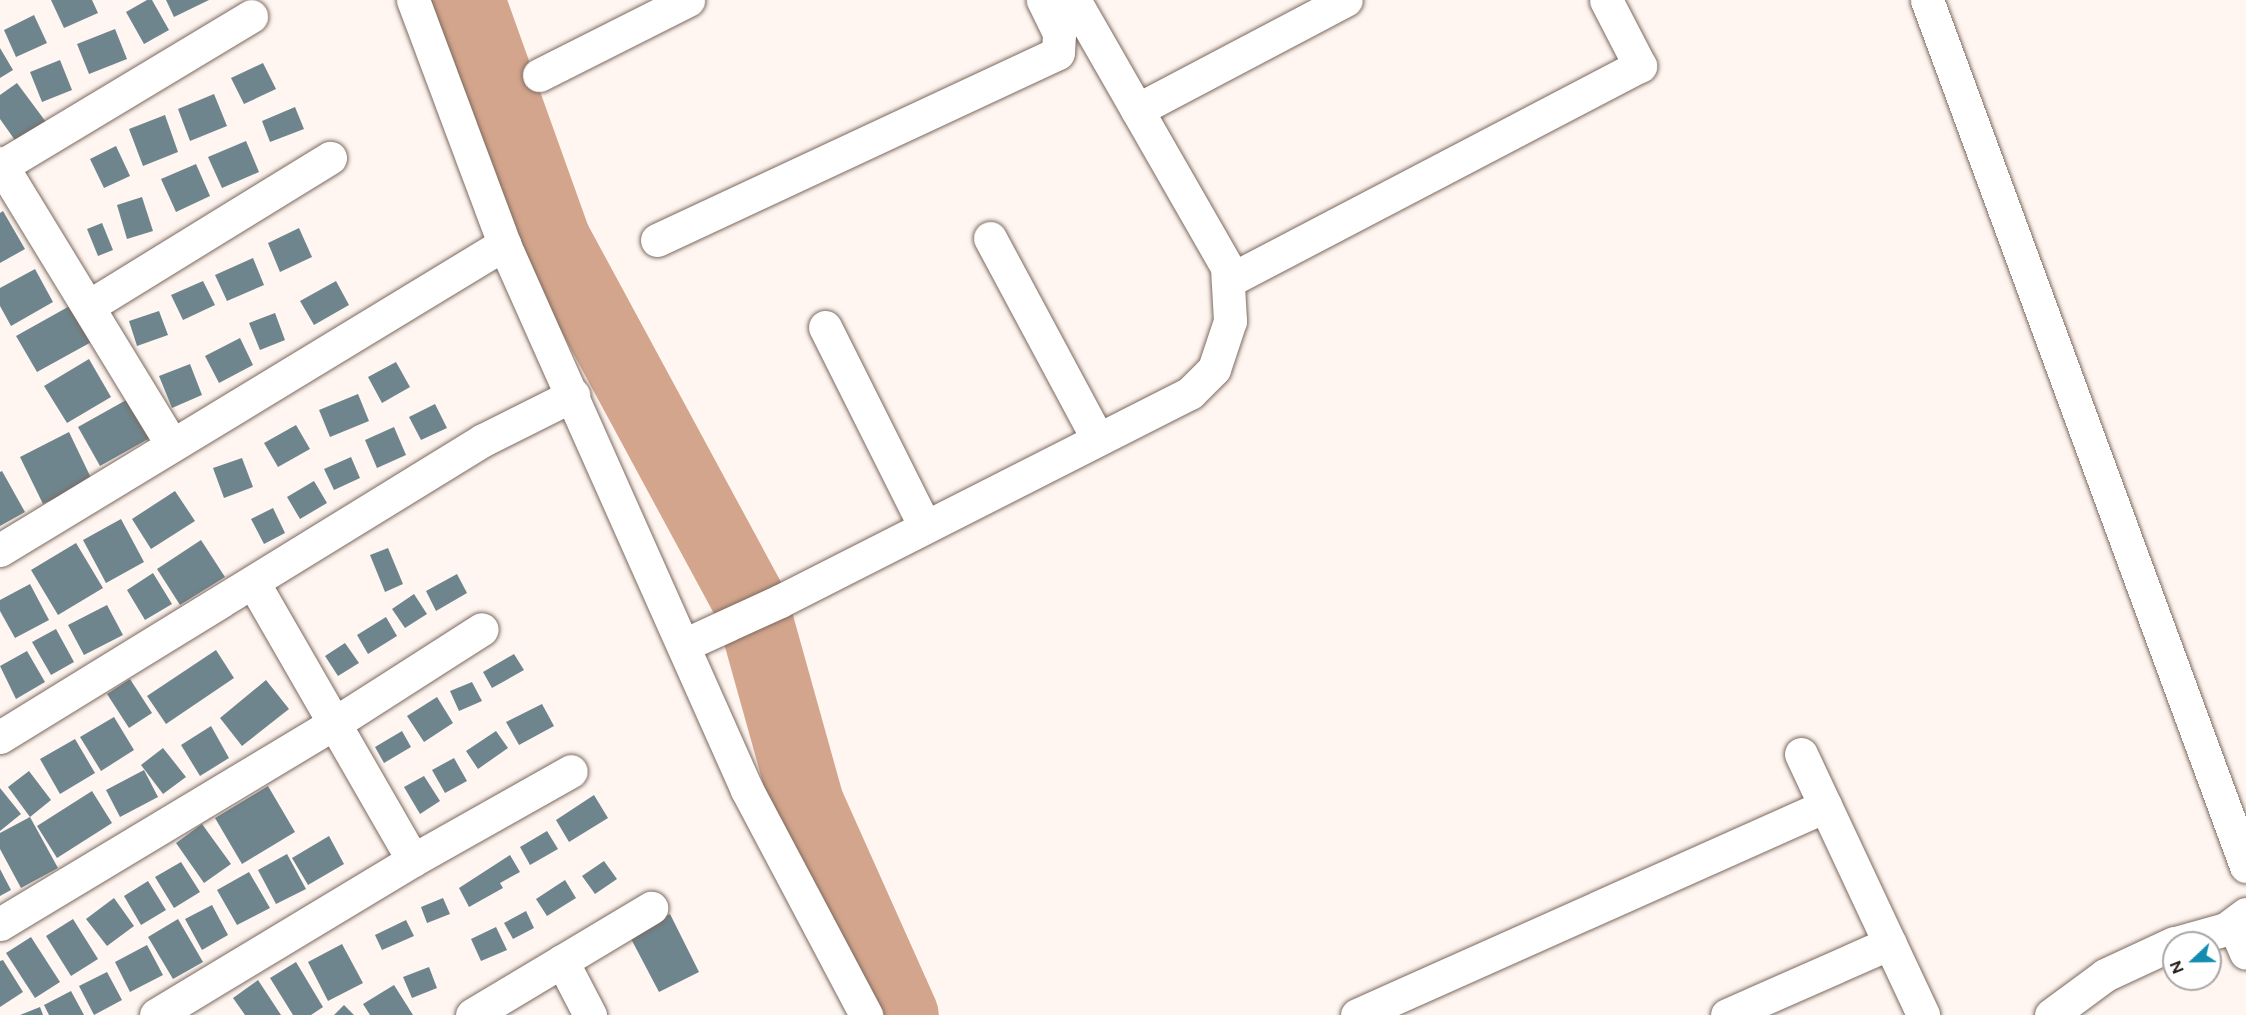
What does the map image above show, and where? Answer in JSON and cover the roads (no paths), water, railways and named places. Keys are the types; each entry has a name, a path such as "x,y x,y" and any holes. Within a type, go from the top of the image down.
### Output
{"street":[{"path":"413,0 504,244 747,790 866,1015"},
{"path":"539,75 688,0"},
{"path":"657,240 1058,53 1059,33 1043,0"},
{"path":"684,645 780,601 924,525 1190,393 1215,369 1230,321 1227,267 1074,0"},
{"path":"1137,110 1346,0"},
{"path":"1228,282 1640,66 1606,0"},
{"path":"1927,0 2246,866"},
{"path":"172,445 1,165 251,16"},
{"path":"89,306 330,158"},
{"path":"990,238 1098,439"},
{"path":"0,550 504,244"},
{"path":"825,327 924,525"},
{"path":"0,737 483,440 573,395"},
{"path":"253,582 413,860"},
{"path":"0,924 335,723 482,629"},
{"path":"1801,754 1923,1015"},
{"path":"156,1015 413,860 571,771"},
{"path":"1357,1015 1825,806"},
{"path":"472,1015 651,908"},
{"path":"2222,934 2242,930"},
{"path":"1727,1015 1890,943"},
{"path":"2058,1013 2105,975 2162,949"},
{"path":"562,961 590,1015"}],"waterway":[{"path":"468,0 554,240 752,606 807,803 902,1015"}]}
